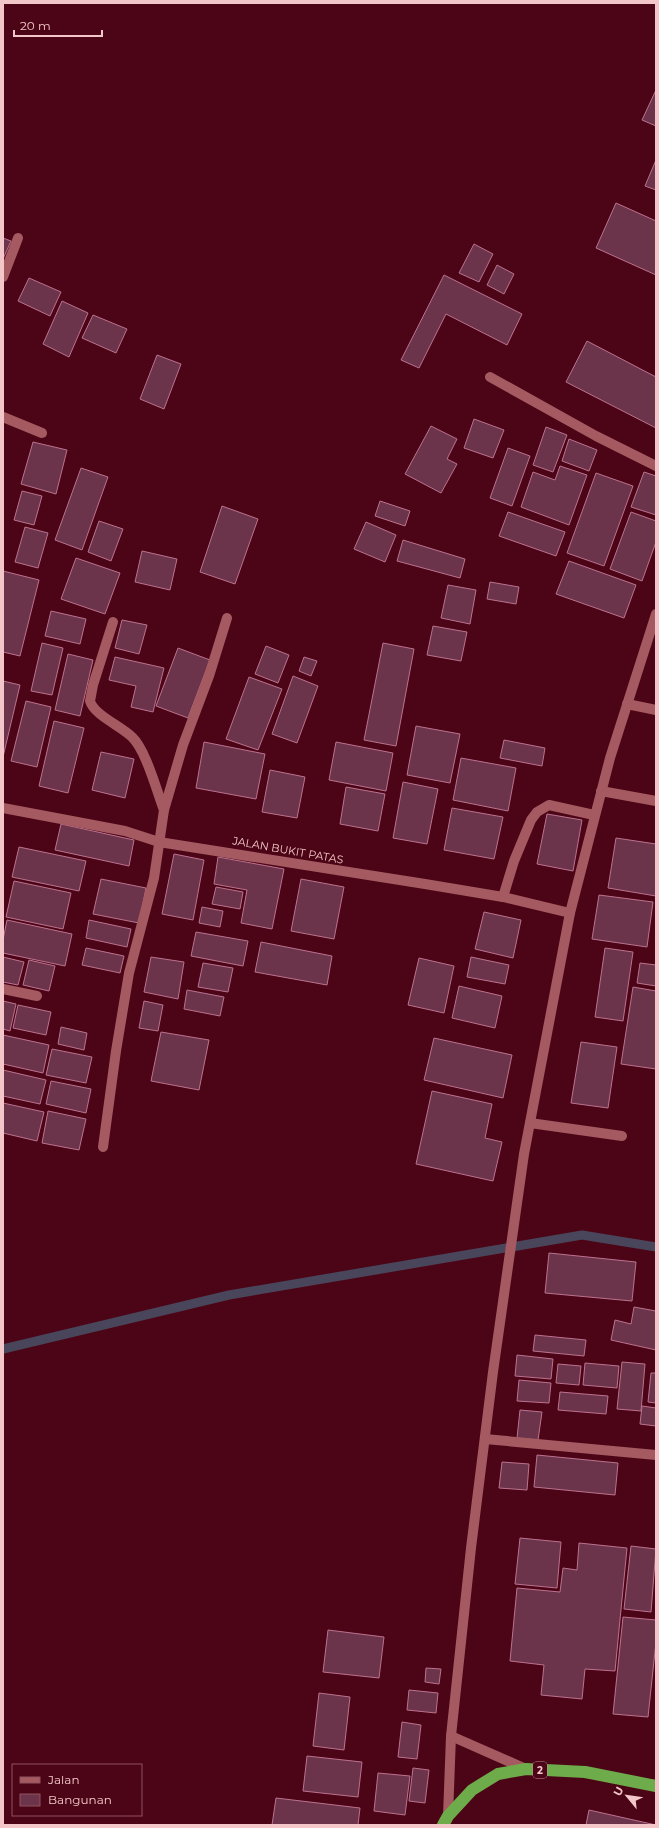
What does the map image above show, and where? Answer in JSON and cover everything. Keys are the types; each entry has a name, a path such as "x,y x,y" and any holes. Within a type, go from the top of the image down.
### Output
{"highway":[{"name":"2","path":"446,1821 472,1790 498,1774 526,1769 585,1772 656,1786"}],"street":[{"path":"3,277 18,238"},
{"path":"490,377 596,436 656,466"},
{"path":"3,417 42,433"},
{"path":"446,1821 451,1736 471,1548 508,1263 530,1123 570,913 594,815 656,614"},
{"path":"104,1147 116,1050 129,973 154,878 164,810 179,758 209,676 227,618"},
{"path":"113,622 90,702 96,712 133,738 144,757 164,810"},
{"path":"627,704 656,710"},
{"path":"602,791 656,801"},
{"path":"503,897 525,834 536,812 549,805 594,815"},
{"name":"JALAN BUKIT PATAS","path":"3,808 125,831 159,842 503,897 570,913"},
{"path":"3,989 37,996"},
{"path":"530,1123 622,1136"},
{"path":"486,1439 656,1455"},
{"path":"451,1736 526,1769"}],"building":[{"path":"656,90 656,126 642,120"},
{"path":"656,160 656,190 645,186"},
{"path":"616,203 656,221 656,275 596,248"},
{"path":"3,238 11,241 3,259"},
{"path":"474,244 493,254 479,282 459,273"},
{"path":"497,265 514,274 504,294 487,285"},
{"path":"444,275 522,314 507,345 446,314 419,368 401,360"},
{"path":"29,278 61,292 50,316 18,301"},
{"path":"62,301 88,313 69,357 43,344"},
{"path":"93,315 127,329 116,353 82,338"},
{"path":"587,341 656,377 656,428 566,382"},
{"path":"157,355 181,364 164,409 140,399"},
{"path":"474,419 504,430 493,458 464,448"},
{"path":"431,426 457,439 447,459 457,464 441,493 405,474"},
{"path":"546,427 567,435 553,472 533,465"},
{"path":"569,439 597,450 589,471 562,461"},
{"path":"33,442 67,450 56,494 21,484"},
{"path":"508,448 530,456 512,506 490,498"},
{"path":"560,466 587,475 569,525 521,507 533,472 555,480"},
{"path":"81,468 108,477 82,550 55,540"},
{"path":"644,472 656,476 656,515 631,507"},
{"path":"596,473 633,486 604,566 567,553"},
{"path":"22,491 42,496 34,525 14,520"},
{"path":"380,501 410,511 405,526 375,516"},
{"path":"222,506 258,519 235,584 200,572"},
{"path":"508,512 565,532 556,556 499,536"},
{"path":"631,512 656,521 656,542 642,581 610,569"},
{"path":"99,521 123,529 111,561 88,552"},
{"path":"366,522 396,535 385,562 354,549"},
{"path":"25,527 48,533 38,568 15,562"},
{"path":"403,540 465,559 460,578 397,561"},
{"path":"142,551 177,559 170,590 135,582"},
{"path":"76,558 120,573 105,614 61,599"},
{"path":"569,561 636,585 624,618 556,594"},
{"path":"3,571 39,580 20,656 3,652"},
{"path":"490,582 519,587 516,604 487,599"},
{"path":"448,585 476,590 470,624 441,618"},
{"path":"51,611 86,619 80,644 45,636"},
{"path":"122,620 147,625 139,654 115,648"},
{"path":"433,626 467,632 461,661 427,655"},
{"path":"42,643 63,648 52,695 31,691"},
{"path":"383,643 414,649 396,746 364,740"},
{"path":"266,646 289,655 278,683 255,674"},
{"path":"178,648 210,660 188,718 156,706"},
{"path":"68,654 93,660 80,716 55,710"},
{"path":"115,657 164,668 153,712 131,707 136,686 109,680"},
{"path":"304,657 317,661 311,676 299,671"},
{"path":"293,676 318,686 297,743 272,734"},
{"path":"249,677 282,689 258,750 226,739"},
{"path":"3,681 20,685 3,757"},
{"path":"26,701 51,707 37,767 11,761"},
{"path":"54,721 84,728 68,793 39,786"},
{"path":"416,726 460,734 450,783 407,775"},
{"path":"504,740 545,748 542,766 500,758"},
{"path":"204,742 265,754 256,799 196,788"},
{"path":"336,742 393,753 386,791 329,780"},
{"path":"101,752 134,759 125,798 92,790"},
{"path":"461,758 516,768 508,811 453,800"},
{"path":"270,770 305,777 297,818 262,812"},
{"path":"403,782 438,789 427,844 393,838"},
{"path":"346,787 385,794 378,831 340,824"},
{"path":"452,808 503,817 494,859 444,850"},
{"path":"547,814 582,820 573,871 537,864"},
{"path":"61,824 134,840 129,866 55,850"},
{"path":"616,838 656,844 656,896 608,888"},
{"path":"19,847 86,861 79,891 12,877"},
{"path":"174,854 204,860 193,920 162,914"},
{"path":"218,857 284,869 272,929 241,923 247,890 214,884"},
{"path":"101,879 146,888 139,923 93,914"},
{"path":"301,879 344,887 334,939 291,931"},
{"path":"14,881 71,893 63,929 6,917"},
{"path":"216,887 243,892 240,909 212,904"},
{"path":"599,895 653,902 647,947 592,939"},
{"path":"202,907 223,911 220,927 199,923"},
{"path":"484,912 521,920 513,958 475,949"},
{"path":"7,920 72,934 65,966 3,953 3,940"},
{"path":"89,920 131,929 127,947 86,938"},
{"path":"196,932 248,941 243,966 191,956"},
{"path":"261,942 332,956 327,985 255,972"},
{"path":"86,948 124,956 120,973 82,965"},
{"path":"605,948 633,952 623,1021 595,1017"},
{"path":"3,957 24,962 18,985 3,982"},
{"path":"151,957 184,962 178,999 144,992"},
{"path":"471,957 509,965 505,984 467,977"},
{"path":"419,958 454,966 444,1013 408,1005"},
{"path":"29,960 55,966 49,991 23,985"},
{"path":"203,963 233,968 228,992 198,987"},
{"path":"640,963 656,965 656,986 637,983"},
{"path":"459,986 502,996 495,1028 452,1018"},
{"path":"633,987 656,991 656,1069 621,1064"},
{"path":"187,990 224,997 220,1016 184,1009"},
{"path":"3,1001 16,1004 10,1031 3,1029"},
{"path":"144,1001 163,1005 158,1031 139,1028"},
{"path":"18,1005 51,1012 46,1035 13,1028"},
{"path":"61,1027 87,1033 84,1050 58,1044"},
{"path":"161,1032 209,1040 199,1090 151,1081"},
{"path":"3,1035 49,1045 43,1073 3,1064"},
{"path":"434,1038 512,1055 503,1098 424,1080"},
{"path":"581,1042 617,1047 608,1108 571,1103"},
{"path":"52,1049 92,1057 86,1083 46,1075"},
{"path":"3,1070 46,1080 40,1104 3,1096"},
{"path":"51,1081 91,1089 86,1113 46,1104"},
{"path":"432,1091 492,1104 485,1138 502,1142 493,1181 416,1164"},
{"path":"3,1103 44,1112 37,1141 3,1133"},
{"path":"48,1111 86,1119 79,1150 42,1143"},
{"path":"549,1253 636,1262 632,1301 545,1293"},
{"path":"634,1307 656,1311 656,1350 611,1340 615,1320 631,1324"},
{"path":"535,1335 586,1340 584,1356 533,1351"},
{"path":"517,1355 553,1359 551,1379 515,1376"},
{"path":"622,1362 645,1364 641,1411 617,1409"},
{"path":"585,1363 619,1366 617,1388 583,1385"},
{"path":"558,1364 581,1366 579,1385 556,1383"},
{"path":"651,1373 656,1373 656,1403 648,1402"},
{"path":"519,1380 551,1383 549,1403 517,1401"},
{"path":"560,1392 608,1396 606,1414 558,1410"},
{"path":"642,1406 656,1408 656,1426 640,1424"},
{"path":"520,1410 542,1412 538,1440 517,1438"},
{"path":"537,1455 618,1463 615,1495 534,1487"},
{"path":"502,1462 529,1464 527,1490 499,1488"},
{"path":"520,1538 561,1542 557,1588 515,1584"},
{"path":"579,1543 627,1548 615,1671 585,1669 582,1699 541,1695 544,1665 510,1661 517,1588 560,1592 563,1568 577,1570"},
{"path":"631,1546 656,1549 651,1612 624,1609"},
{"path":"623,1617 656,1620 656,1642 648,1717 613,1714"},
{"path":"328,1630 384,1637 379,1678 323,1672"},
{"path":"426,1668 441,1669 439,1684 425,1682"},
{"path":"409,1690 438,1693 436,1713 407,1710"},
{"path":"319,1693 350,1697 344,1750 313,1746"},
{"path":"402,1722 421,1725 417,1759 398,1757"},
{"path":"307,1756 362,1762 358,1797 303,1791"},
{"path":"413,1768 429,1770 425,1803 409,1801"},
{"path":"378,1773 410,1776 405,1815 374,1811"},
{"path":"276,1798 360,1808 358,1825 272,1825"},
{"path":"589,1810 656,1825 586,1825"}],"waterway":[{"path":"3,1349 229,1295 582,1235 656,1247"}]}
